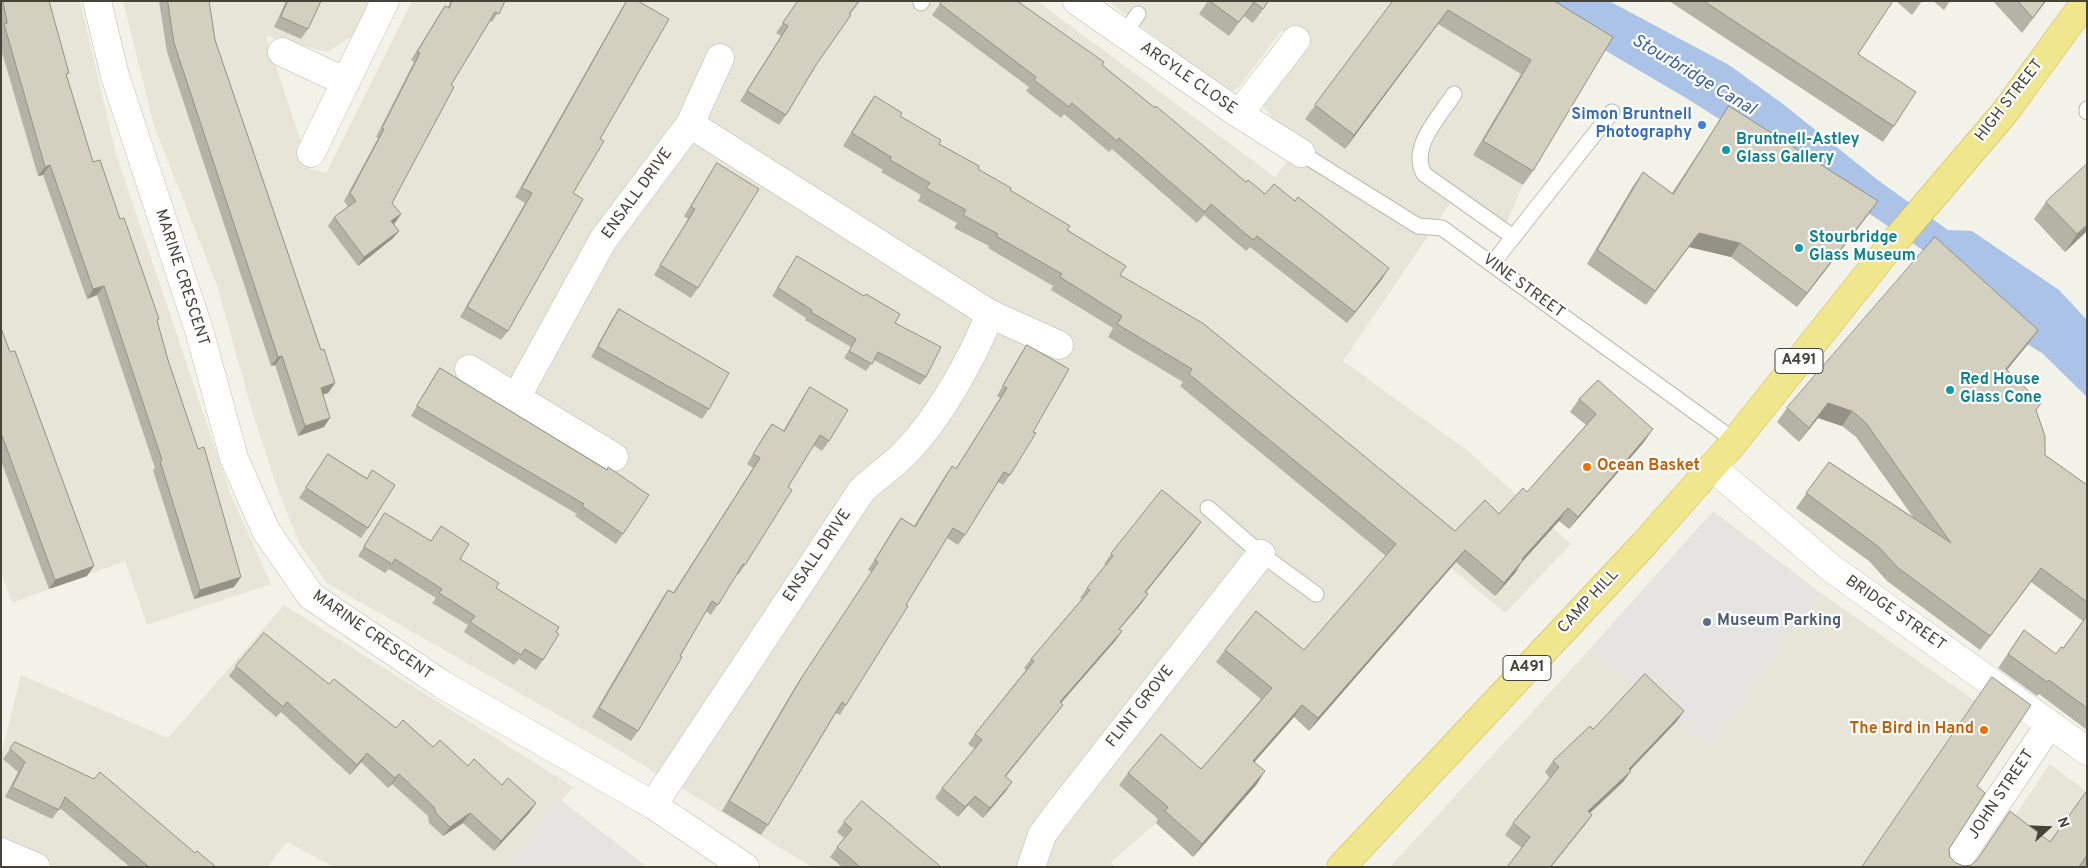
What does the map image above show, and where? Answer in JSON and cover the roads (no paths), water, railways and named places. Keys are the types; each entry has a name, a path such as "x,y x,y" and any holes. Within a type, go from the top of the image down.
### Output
{"highway":[{"name":"HIGH STREET","path":"1735,441 1884,254 2005,112 2086,1"},
{"name":"A491","path":"1712,467 1735,441"},
{"name":"CAMP HILL","path":"1341,867 1644,544 1712,467"}],"street":[{"name":"MARINE CRESCENT","path":"97,1 115,76 199,330 234,458 266,531 311,596 443,685 653,805 745,867"},
{"path":"311,153 385,1"},
{"name":"ARGYLE CLOSE","path":"1077,1 1131,24 1239,114 1301,154"},
{"path":"1239,114 1296,40"},
{"path":"282,52 346,82"},
{"name":"ENSALL DRIVE","path":"516,398 603,240 690,124 720,58"},
{"path":"690,124 990,314 1059,345"},
{"name":"ENSALL DRIVE","path":"653,805 862,490 906,452 935,415 975,352 990,314"},
{"path":"469,369 614,456"},
{"name":"BRIDGE STREET","path":"1712,467 1831,568 2087,751"},
{"name":"FLINT GROVE","path":"1031,867 1042,835 1261,554"},
{"name":"JOHN STREET","path":"1953,867 2050,724"},
{"path":"1,852 36,867"}],"lane":[{"path":"1454,94 1422,144 1419,165 1424,174 1513,237"},
{"path":"1492,264 1612,112"},
{"name":"VINE STREET","path":"1301,154 1418,226 1442,228 1735,441"},
{"path":"1208,508 1261,554 1316,594"}],"water":[{"name":"Stourbridge Canal","path":"1521,1 1609,1 1729,65 1783,104 1879,181 1948,230 1972,231 2059,290 2087,320 2087,397 2042,353 2027,344 1924,251 1876,218 1686,98"}],"place":[{"name":"Simon Bruntnell Photography","path":"1702,125"},
{"name":"Bruntnell-Astley Glass Gallery","path":"1726,150"},
{"name":"Stourbridge Glass Museum","path":"1799,248"},
{"name":"Red House Glass Cone","path":"1950,390"},
{"name":"Ocean Basket","path":"1587,467"},
{"name":"Museum Parking","path":"1707,622"},
{"name":"The Bird in Hand","path":"1984,730"}]}
